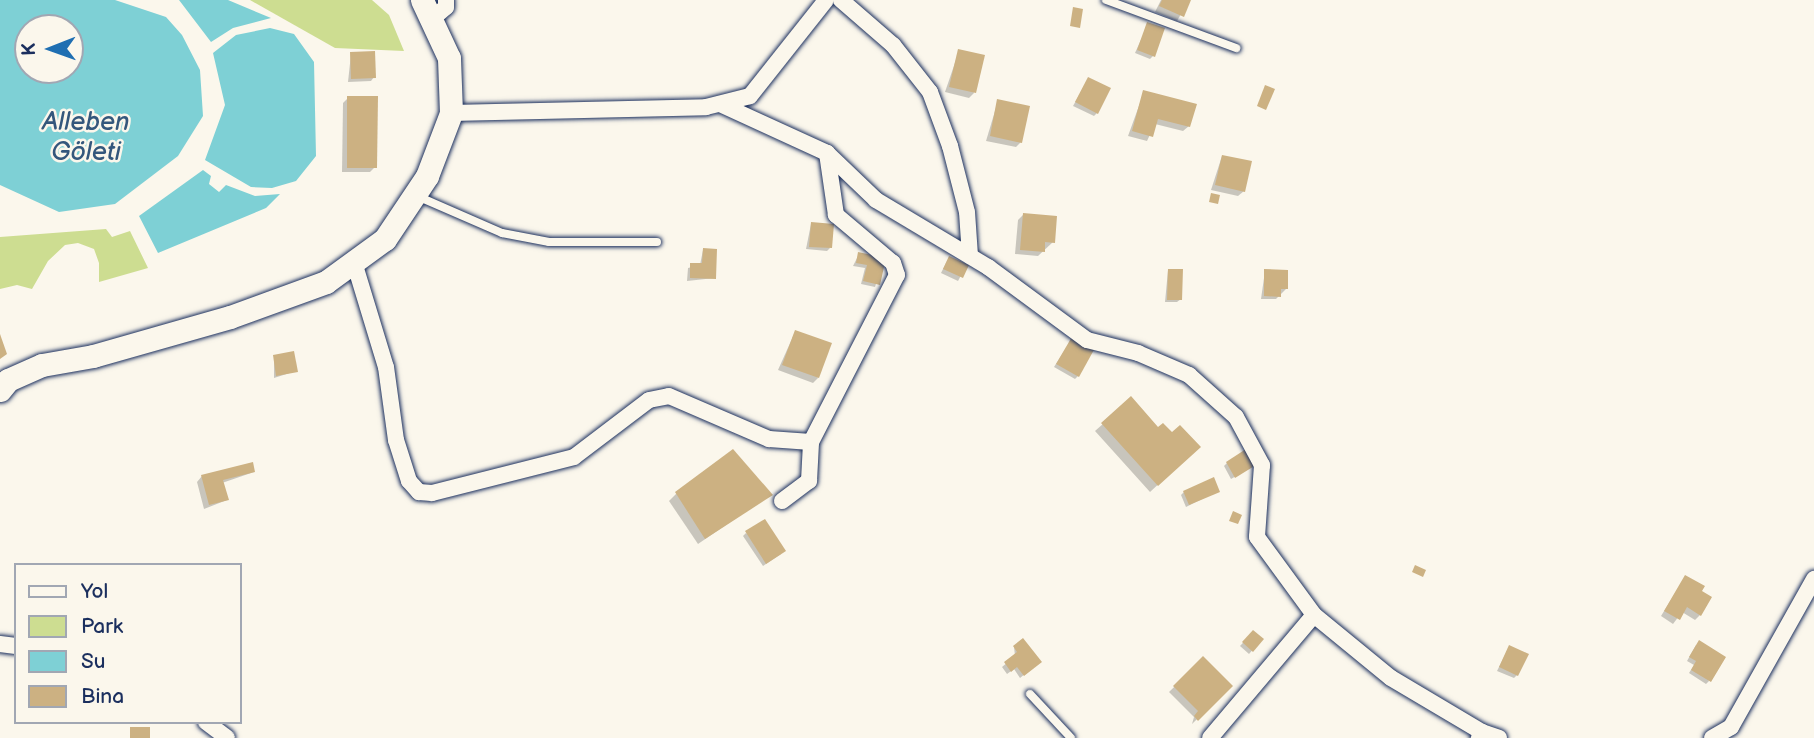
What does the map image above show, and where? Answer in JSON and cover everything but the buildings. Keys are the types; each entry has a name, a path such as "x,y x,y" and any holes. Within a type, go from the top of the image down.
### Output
{"street":[{"path":"0,390 8,380 41,365 93,356 230,317 326,282 385,239 427,176 451,113 449,58 427,10 446,7 446,0"},
{"path":"451,113 720,104 750,96 826,0"},
{"path":"841,0 893,45 930,92 950,146 967,212 970,256"},
{"path":"720,104 827,153 876,200 970,256 1087,340 1138,353 1189,375 1236,417 1262,464 1257,537 1314,615 1391,678 1480,735 1499,738"},
{"path":"782,501 809,481 811,442 897,275 893,263 836,215 827,153"},
{"path":"354,262 386,367 396,440 409,481 419,492 432,494 574,457 649,400 669,396 769,439 811,442"},
{"path":"1712,738 1731,727 1814,579"},
{"path":"1210,738 1314,615"},
{"path":"209,724 227,738"}],"lane":[{"path":"1106,0 1236,48"},
{"path":"414,195 502,233 549,242 657,242"},
{"path":"1030,694 1071,738"}],"green space":[{"path":"250,0 372,0 389,15 404,51 335,48"},
{"path":"106,229 112,237 130,231 148,268 99,282 99,263 94,249 78,243 65,245 48,261 32,289 17,285 0,289 0,237"}],"water":[{"name":"Alleben Göleti","path":"0,0 115,0 166,17 182,35 200,70 203,116 178,156 115,204 59,212 0,185"},
{"path":"179,0 228,0 271,18 233,28 211,42"},
{"path":"270,28 294,34 314,62 316,156 296,181 272,188 251,187 205,160 225,105 213,53 236,35"},
{"path":"203,170 211,176 209,184 219,192 226,185 255,196 280,194 266,208 158,253 139,216"}]}
